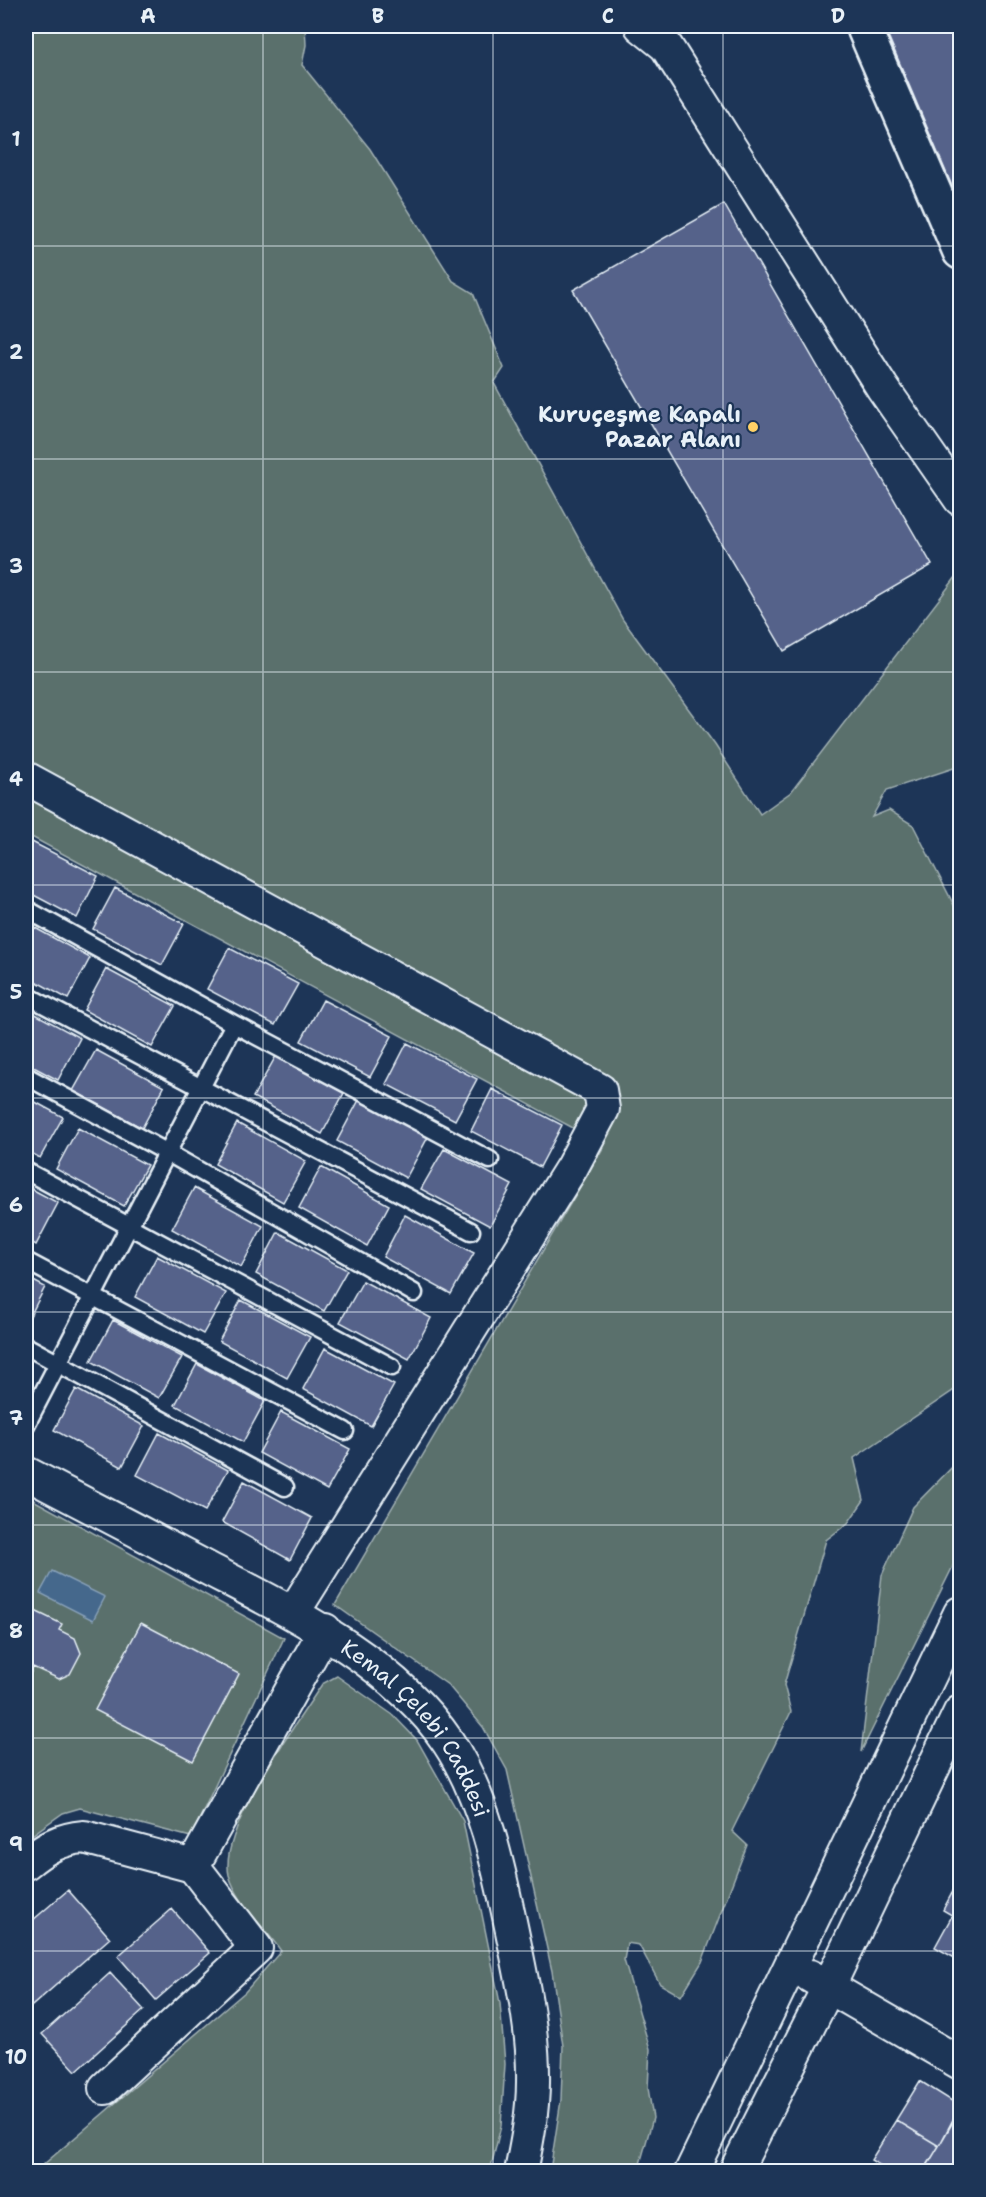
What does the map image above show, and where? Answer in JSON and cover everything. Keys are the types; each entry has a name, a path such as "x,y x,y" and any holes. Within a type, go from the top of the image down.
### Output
{"street":[{"path":"641,26 661,35 882,387 960,499"},
{"path":"863,26 960,252"},
{"path":"26,778 600,1090 603,1109 567,1176 293,1613"},
{"name":"Kemal Çelebi Caddesi","path":"26,1473 325,1630 385,1676 424,1712 447,1741 464,1769 478,1805 502,1883 525,2001 533,2081 528,2137 520,2172"},
{"path":"691,2172 960,1613"},
{"path":"193,1866 325,1630"},
{"path":"735,2172 829,1986 960,1712"},
{"path":"26,1863 50,1845 66,1838 84,1837 193,1866 256,1948 105,2088"},
{"path":"789,1966 829,1986 960,2062"}],"lane":[{"path":"26,909 234,1024 490,1160"},
{"path":"26,995 471,1231"},
{"path":"26,1425 234,1024"},
{"path":"26,1076 168,1153 414,1293"},
{"path":"26,1171 392,1367"},
{"path":"26,1261 345,1431"},
{"path":"26,1346 285,1487"}],"green space":[{"path":"26,26 305,26 306,45 302,65 370,149 453,281 473,293 504,368 494,383 623,620 715,745 760,814 791,792 956,577 960,575 960,766 887,790 872,817 889,810 913,825 960,917 960,1386 854,1458 864,1500 848,1523 826,1540 784,1685 791,1712 732,1831 747,1845 702,1962 681,1996 660,1984 639,1945 627,1943 624,1960 650,2049 648,2088 653,2118 638,2171 550,2171 561,2100 563,2046 552,1971 507,1770 483,1727 448,1685 335,1605 603,1148 575,1129 26,834"},
{"path":"960,1459 960,1552 861,1752 882,1575 913,1507"},
{"path":"26,1496 284,1638 191,1837 80,1808 63,1813 26,1839"},
{"path":"337,1676 393,1715 417,1740 463,1821 500,2003 505,2064 501,2126 490,2171 36,2171 245,1992 281,1951 238,1895 229,1875 229,1855 235,1831 262,1777 322,1684"}],"water":[{"path":"52,1571 105,1597 93,1620 40,1593"}],"building":[{"path":"899,26 960,26 960,205 886,31"},
{"name":"Kuruçeşme Kapalı Pazar Alanı","path":"724,204 932,565 784,651 573,290"},
{"path":"30,841 98,876 77,918 26,891 26,848"},
{"path":"115,888 184,924 162,965 93,929"},
{"path":"26,923 90,958 68,999 26,976"},
{"path":"229,948 298,984 275,1025 207,989"},
{"path":"106,969 175,1006 152,1047 84,1010"},
{"path":"323,1000 392,1036 370,1077 301,1041"},
{"path":"26,1009 80,1038 58,1080 26,1063"},
{"path":"407,1043 477,1079 455,1120 386,1084"},
{"path":"96,1050 164,1087 142,1128 73,1091"},
{"path":"276,1056 344,1093 322,1134 253,1097"},
{"path":"492,1089 562,1125 540,1167 471,1131"},
{"path":"26,1097 63,1117 40,1158 26,1150"},
{"path":"359,1100 428,1137 406,1178 337,1141"},
{"path":"237,1123 306,1161 283,1202 215,1164"},
{"path":"78,1128 147,1165 124,1206 56,1169"},
{"path":"444,1149 512,1185 490,1226 421,1189"},
{"path":"321,1167 389,1205 367,1246 299,1208"},
{"path":"26,1186 58,1203 36,1245 26,1239"},
{"path":"194,1188 263,1226 241,1267 172,1229"},
{"path":"405,1215 474,1253 451,1294 383,1257"},
{"path":"278,1232 347,1270 324,1311 256,1274"},
{"path":"157,1256 226,1293 203,1334 135,1297"},
{"path":"26,1277 45,1287 26,1324"},
{"path":"363,1281 431,1318 409,1359 340,1322"},
{"path":"241,1300 310,1337 287,1378 219,1341"},
{"path":"113,1320 182,1357 159,1398 91,1361"},
{"path":"325,1348 394,1385 371,1426 303,1389"},
{"path":"197,1364 265,1401 243,1442 175,1405"},
{"path":"76,1389 144,1426 122,1467 54,1430"},
{"path":"281,1412 350,1449 327,1490 259,1453"},
{"path":"159,1433 228,1470 205,1511 137,1475"},
{"path":"244,1481 312,1518 290,1560 222,1522"},
{"path":"33,1610 62,1624 59,1630 75,1638 81,1653 70,1674 59,1679 33,1667 26,1684 26,1612 31,1614"},
{"path":"141,1623 239,1674 193,1761 95,1710"},
{"path":"960,1878 960,1920 943,1910"},
{"path":"68,1890 110,1938 26,2011 26,1926"},
{"path":"172,1909 210,1953 156,2000 118,1956"},
{"path":"952,1916 960,1920 960,1961 935,1947"},
{"path":"110,1973 144,2010 76,2071 42,2034"},
{"path":"920,2081 960,2106 939,2146 896,2120"},
{"path":"960,2110 960,2172 936,2172 927,2166"},
{"path":"896,2120 939,2146 923,2172 891,2172 871,2160"}],"place":[{"name":"Kuruçeşme Kapalı Pazar Alanı","path":"753,427"}]}
